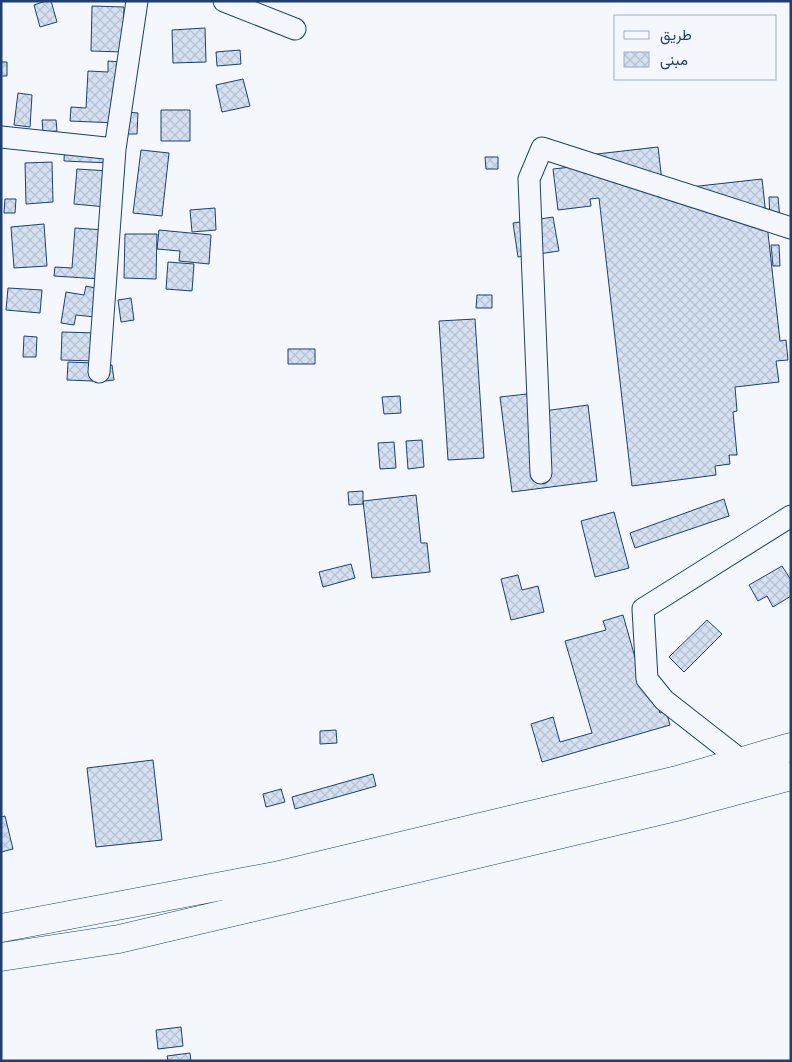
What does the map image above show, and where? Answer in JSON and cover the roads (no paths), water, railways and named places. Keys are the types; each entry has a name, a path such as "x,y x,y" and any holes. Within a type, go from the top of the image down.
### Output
{"highway":[{"path":"1,928 275,876 681,779 791,747"},
{"path":"1,957 120,939 672,808 791,776"}],"street":[{"path":"99,372 115,149 137,1"},
{"path":"224,1 295,29"},
{"path":"1,137 115,149"},
{"path":"541,473 529,179 542,148 791,228"},
{"path":"742,761 664,700 647,679 643,609 791,516"}]}
